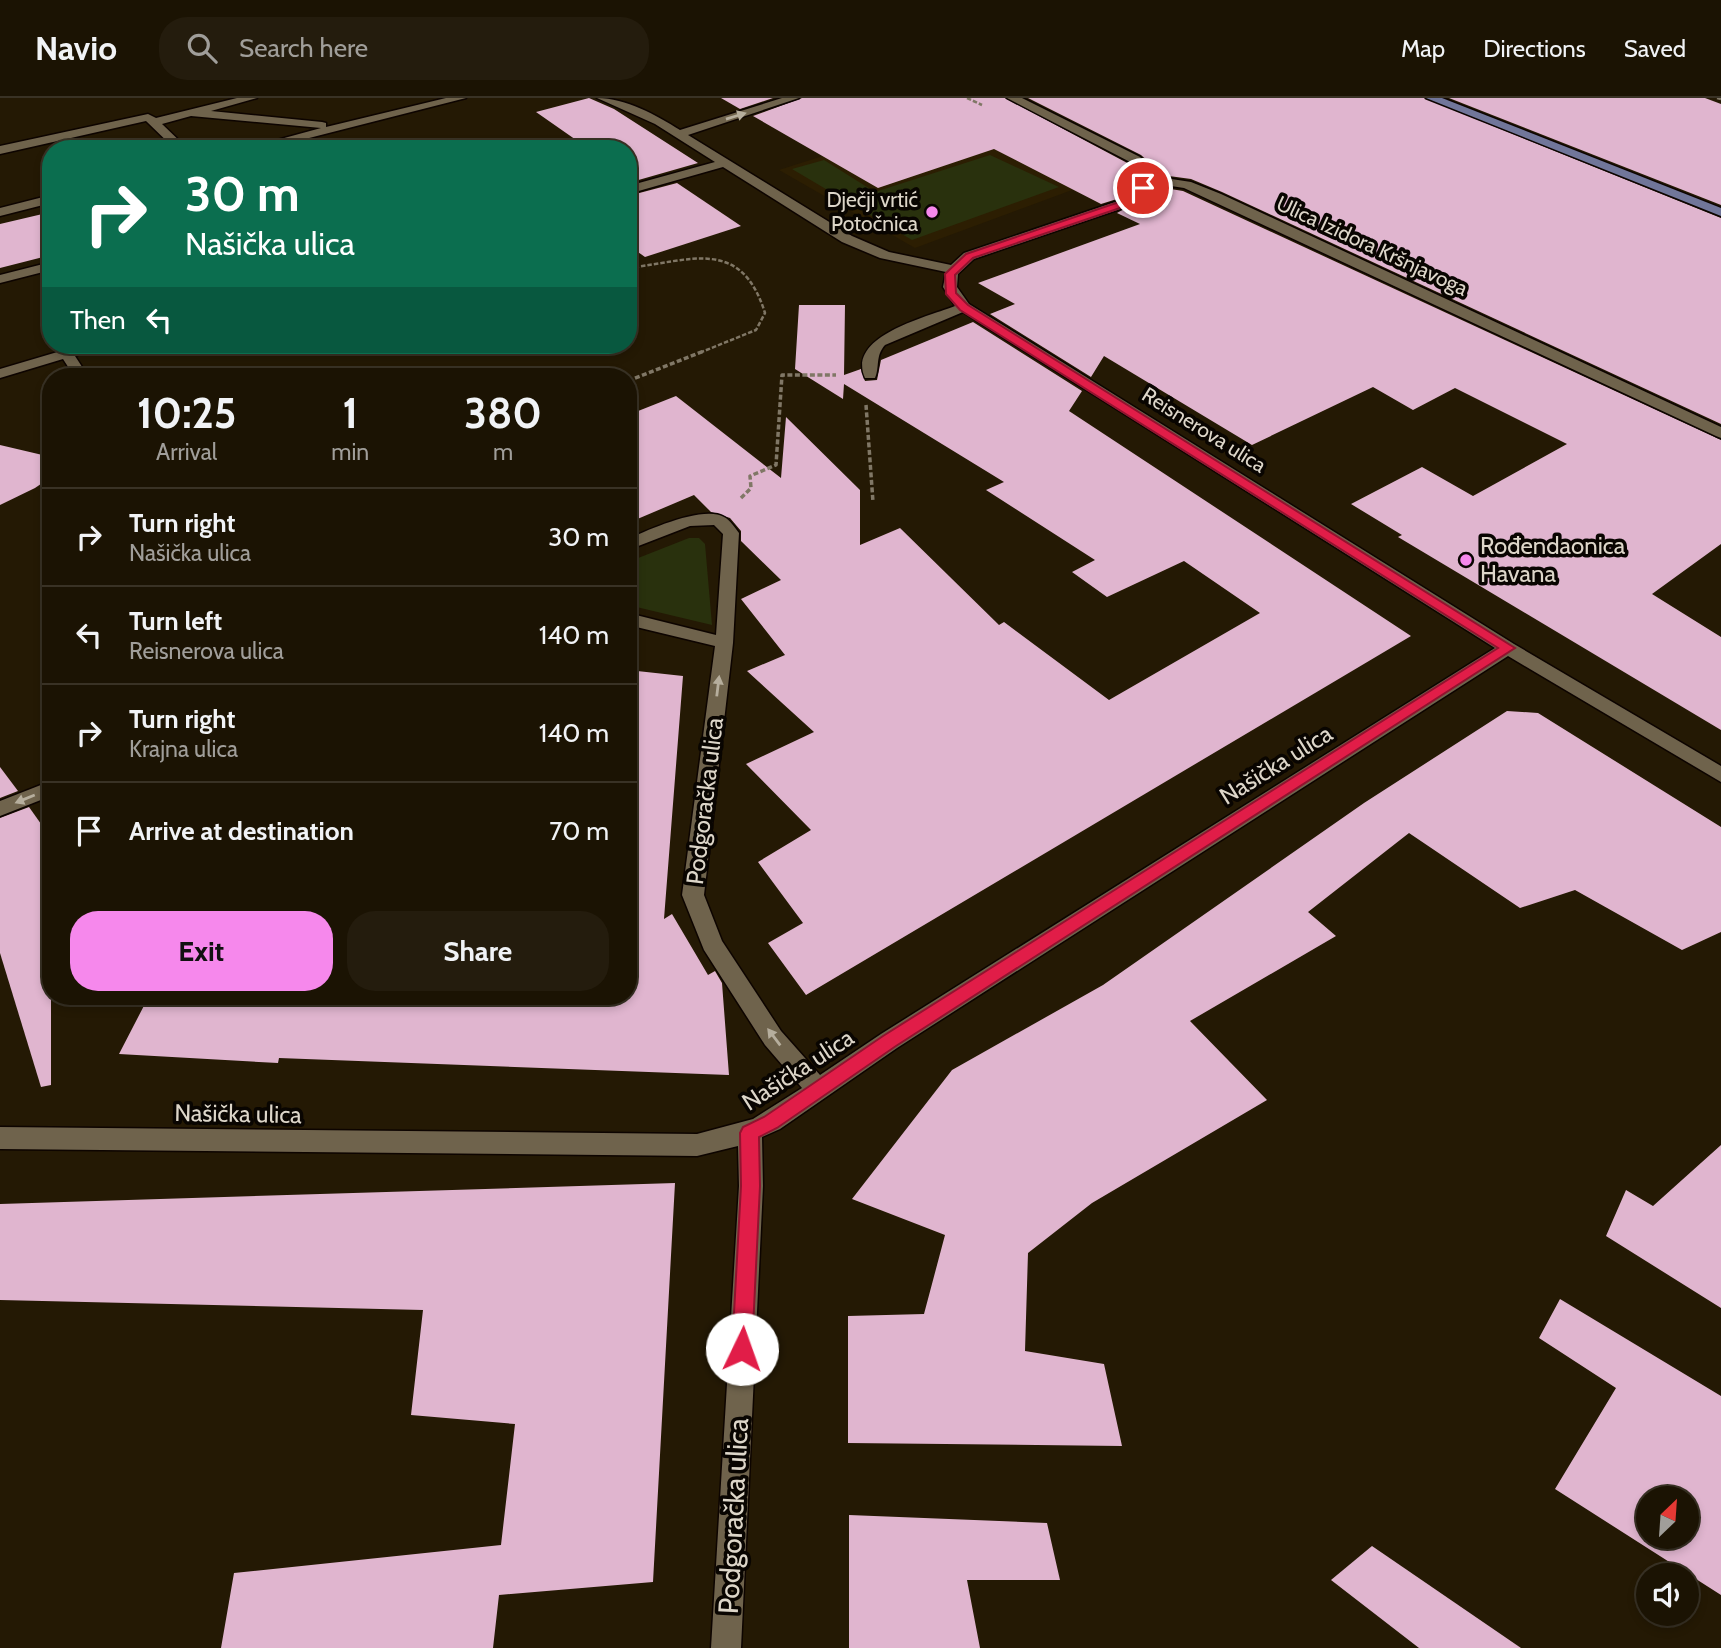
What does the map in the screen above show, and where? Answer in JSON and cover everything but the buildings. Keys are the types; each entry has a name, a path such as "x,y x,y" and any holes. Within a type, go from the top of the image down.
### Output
{"main road":[{"path":"1432,98 1721,212"}],"street":[{"path":"153,122 251,98"},
{"path":"287,140 460,98"},
{"path":"603,98 635,110 679,134 847,239 885,255 953,270"},
{"path":"679,134 793,98"},
{"path":"964,307 956,301 948,287 953,270 969,256 1122,204 1140,192 1147,179 1144,167 1136,160 1013,98"},
{"path":"191,113 340,127"},
{"path":"45,140 148,117 172,140"},
{"path":"0,150 42,141"},
{"path":"637,187 724,163"},
{"name":"Ulica Izidora Kršnjavoga","path":"1147,179 1187,185 1217,197 1721,433"},
{"path":"0,211 42,201"},
{"path":"0,279 42,268"},
{"path":"870,374 872,350 880,342 964,307"},
{"name":"Reisnerova ulica","path":"964,307 1508,648 1721,775"},
{"path":"0,374 66,354 76,368"},
{"path":"637,541 681,523 718,520"},
{"name":"Podgoračka ulica","path":"718,520 731,533 724,643 693,895 712,944 773,1038 818,1089"},
{"path":"637,621 724,643"},
{"name":"Našička ulica","path":"0,1138 696,1145 724,1141 750,1133 1508,648"},
{"path":"0,809 42,792"},
{"name":"Podgoračka ulica","path":"726,1648 751,1186 750,1133"}],"path":[{"path":"637,266 696,256 727,261 757,287 765,313 757,330 637,377"},
{"path":"718,520 751,488 750,477 776,465 782,375 870,374 866,413 873,502"}],"shaded area":[{"name":"Dječji vrtić Potočnica","path":"973,108 1110,176 915,248 779,170"}],"green space":[{"path":"990,155 1059,187 912,240 792,169 824,160 875,192"},
{"path":"689,538 699,538 705,544 712,625 637,607 637,558"}],"place":[{"name":"Dječji vrtić Potočnica","path":"932,212"},
{"name":"Rođendaonica Havana","path":"1466,560"}],"route":[{"path":"742,1349 751,1186 750,1133 771,1122 889,1041 1508,648 964,307 951,294 948,287 950,274 969,256 1107,210 1133,198 1143,188"}]}
